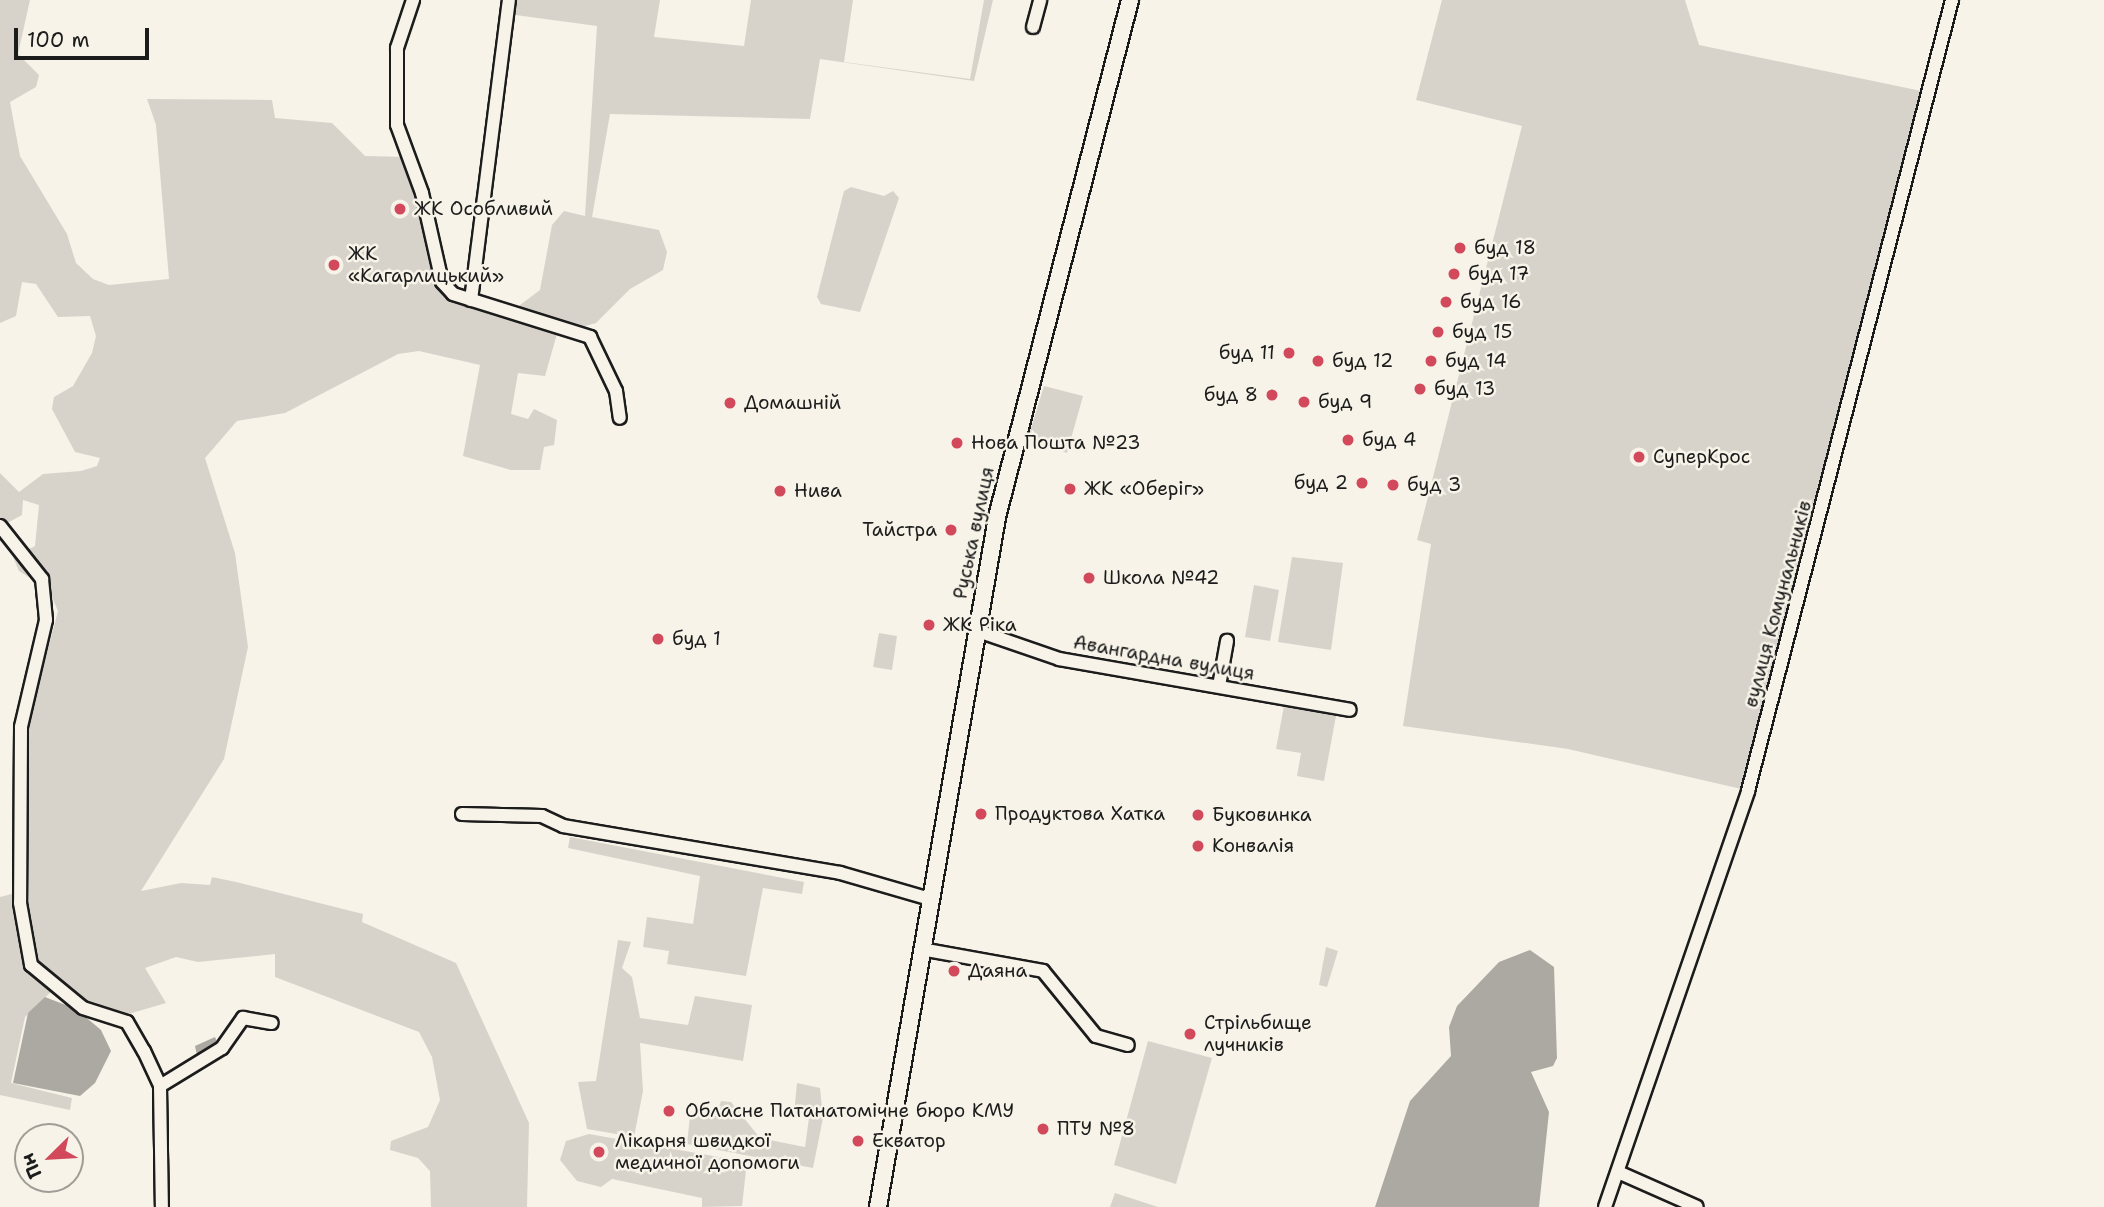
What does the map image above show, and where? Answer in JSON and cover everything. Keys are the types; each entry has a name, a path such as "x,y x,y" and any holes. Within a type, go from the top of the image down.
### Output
{"main road":[{"name":"Руська вулиця","path":"878,1207 975,630 1014,444 1130,0"}],"street":[{"path":"413,0 397,48 397,125 422,193 442,282 453,295 590,337 616,391 620,418"},
{"path":"471,300 509,0"},
{"path":"1033,27 1040,0"},
{"name":"вулиця Комунальників","path":"1605,1207 1748,791 1952,0"},
{"path":"0,526 42,579 46,621 21,727 20,903 31,965 83,1008 127,1022 160,1086 162,1207"},
{"name":"Авангардна вулиця","path":"975,630 1059,659 1350,710"},
{"path":"1219,686 1227,640"},
{"path":"461,814 542,816 563,826 840,873 930,899"},
{"path":"921,949 1043,971 1096,1036 1128,1045"},
{"path":"160,1086 222,1048 243,1018 272,1023"},
{"path":"1618,1172 1691,1206"}],"shaded area":[{"path":"0,0 30,0 18,54 39,75 36,87 10,102 20,156 67,234 76,263 93,279 109,285 169,279 156,125 147,99 272,100 275,118 332,123 365,156 409,157 454,302 508,314 540,290 552,225 564,211 585,216 597,26 500,13 501,0 660,0 654,37 744,46 751,0 853,0 844,62 970,79 984,0 993,0 974,81 820,59 810,119 610,114 592,217 659,230 667,252 663,270 630,289 596,323 557,334 545,376 518,373 511,414 528,419 534,409 557,420 554,445 544,447 540,470 511,470 463,456 480,365 419,351 398,354 285,413 237,421 205,458 235,553 248,647 224,759 141,891 181,883 210,885 212,877 236,882 363,914 362,922 456,963 529,1123 527,1207 431,1207 430,1171 418,1158 390,1150 391,1141 428,1127 440,1100 432,1057 419,1032 275,977 275,954 198,962 176,957 145,968 166,1003 125,1015 87,1006 58,985 25,1017 11,1083 72,1098 70,1110 0,1095 0,897 27,890 26,732 58,611 49,590 19,571 13,557 35,546 39,505 23,500 22,515 0,527 0,473 19,492 43,474 81,471 97,466 100,458 75,452 52,409 54,397 73,386 92,353 96,336 90,316 58,317 36,284 22,282 16,316 0,323"},
{"name":"СуперКрос","path":"1442,0 1685,0 1699,45 1931,93 1750,791 1568,749 1403,726 1431,544 1417,540 1522,126 1416,100"},
{"path":"851,187 884,196 893,191 899,198 860,312 821,304 817,297 844,191"},
{"path":"1044,386 1083,396 1067,453 1028,438"},
{"path":"1292,557 1343,563 1331,650 1278,642"},
{"path":"1254,585 1279,590 1270,641 1245,637"},
{"path":"879,633 897,636 892,670 873,667"},
{"path":"1284,706 1336,716 1324,781 1297,776 1301,753 1276,749"},
{"path":"570,837 804,882 802,894 763,888 746,976 667,964 669,951 643,947 647,917 693,924 700,876 568,848"},
{"path":"618,940 631,942 622,968 632,977 640,1018 688,1025 695,996 752,1005 743,1061 640,1043 643,1091 634,1137 587,1129 578,1082 596,1081"},
{"path":"1326,947 1338,951 1327,987 1319,985"},
{"path":"1530,950 1554,967 1557,1058 1553,1066 1531,1072 1549,1112 1539,1207 1375,1207 1410,1101 1451,1056 1449,1027 1457,1006 1499,962"},
{"path":"45,997 76,1009 101,1030 111,1051 95,1083 80,1096 13,1083 28,1013"},
{"path":"215,1037 219,1047 198,1060 195,1046"},
{"path":"1148,1041 1212,1058 1176,1184 1114,1165"},
{"path":"797,1083 820,1088 823,1118 813,1168 687,1144 690,1116 716,1116 721,1101 731,1102 760,1138 805,1147 809,1118 794,1114"},
{"path":"589,1134 747,1162 742,1206 702,1207 702,1198 612,1179 601,1187 577,1181 560,1160 566,1141"},
{"path":"1115,1193 1158,1207 1110,1207"}],"place":[{"name":"ЖК Особливий","path":"400,209"},
{"name":"буд 18","path":"1460,248"},
{"name":"ЖК «Кагарлицький»","path":"334,265"},
{"name":"буд 17","path":"1454,274"},
{"name":"буд 16","path":"1446,302"},
{"name":"буд 15","path":"1438,332"},
{"name":"буд 11","path":"1289,353"},
{"name":"буд 12","path":"1318,361"},
{"name":"буд 14","path":"1431,361"},
{"name":"буд 13","path":"1420,389"},
{"name":"буд 8","path":"1272,395"},
{"name":"буд 9","path":"1304,402"},
{"name":"Домашній","path":"730,403"},
{"name":"буд 4","path":"1348,440"},
{"name":"Нова Пошта №23","path":"957,443"},
{"name":"СуперКрос","path":"1639,457"},
{"name":"буд 2","path":"1362,483"},
{"name":"буд 3","path":"1393,485"},
{"name":"ЖК «Оберіг»","path":"1070,489"},
{"name":"Нива","path":"780,491"},
{"name":"Тайстра","path":"951,530"},
{"name":"Школа №42","path":"1089,578"},
{"name":"ЖК Ріка","path":"929,625"},
{"name":"буд 1","path":"658,639"},
{"name":"Продуктова Хатка","path":"981,814"},
{"name":"Буковинка","path":"1198,815"},
{"name":"Конвалія","path":"1198,846"},
{"name":"Даяна","path":"954,971"},
{"name":"Стрільбище лучників","path":"1190,1034"},
{"name":"Обласне Патанатомічне бюро КМУ","path":"669,1111"},
{"name":"ПТУ №8","path":"1043,1129"},
{"name":"Екватор","path":"858,1141"},
{"name":"Лікарня швидкої медичної допомоги","path":"599,1152"}]}
